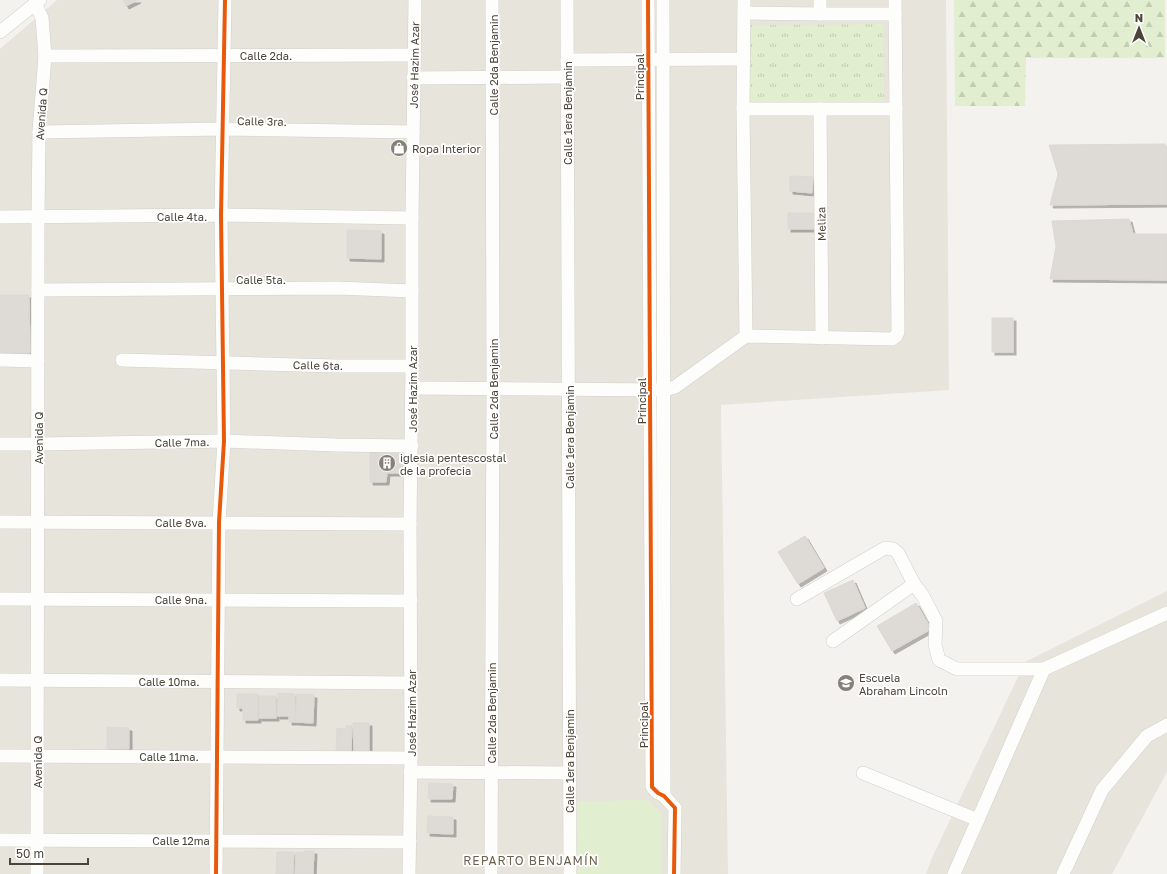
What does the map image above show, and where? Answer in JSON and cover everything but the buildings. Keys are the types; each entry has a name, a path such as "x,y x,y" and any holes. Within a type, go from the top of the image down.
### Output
{"street":[{"path":"216,874 219,522 224,441 221,216 225,56 224,0"},
{"name":"José Hazim Azar","path":"409,874 411,758 410,524 412,446 412,218 415,0"},
{"name":"Calle 2da Benjamin","path":"491,874 493,389 492,0"},
{"name":"Calle 1era Benjamin","path":"567,0 570,874"},
{"name":"Principal","path":"648,0 652,787 664,796 663,0"},
{"path":"820,0 820,14"},
{"path":"412,388 664,390 675,387 746,336 892,338 896,336 898,332 895,0"},
{"path":"0,32 38,2"},
{"name":"Avenida Q","path":"37,874 38,217 39,132 45,56 42,18 38,2"},
{"path":"746,336 743,110 744,6 820,14 895,14"},
{"name":"Calle 2da.","path":"45,56 415,55"},
{"path":"567,60 744,59"},
{"path":"413,78 567,77"},
{"path":"743,110 896,110"},
{"name":"Meliza","path":"820,110 822,338"},
{"name":"Calle 3ra.","path":"39,132 223,130 413,132"},
{"name":"Calle 4ta.","path":"0,217 221,216 412,218"},
{"name":"Calle 5ta.","path":"38,290 222,288 338,288 412,290"},
{"path":"0,360 38,361"},
{"name":"Calle 6ta.","path":"122,360 336,366 412,366"},
{"name":"Calle 7ma.","path":"0,444 224,441 412,446"},
{"name":"Calle 8va.","path":"0,522 410,524"},
{"path":"797,599 886,548 893,549 898,553 936,621 935,645 939,660 957,669 1044,669 1167,613"},
{"path":"833,641 914,584"},
{"name":"Calle 9na.","path":"0,599 411,601"},
{"path":"954,874 1044,669"},
{"name":"Calle 10ma.","path":"0,680 411,683"},
{"path":"1063,874 1102,790 1147,736 1167,725"},
{"name":"Calle 11ma.","path":"0,756 411,758"},
{"path":"410,772 569,773"},
{"path":"863,773 978,820"},
{"path":"664,796 674,808 674,874"},
{"name":"Calle 12ma","path":"0,840 410,842"}],"shaded area":[{"path":"57,0 946,0 949,390 721,405 728,874 0,874 0,49"},
{"path":"1167,591 1167,772 1112,874 926,874 931,860 1025,662"}],"green space":[{"path":"954,0 1165,0 1165,58 1026,58 1025,106 955,106"},
{"path":"883,24 884,103 750,104 750,25"},
{"path":"648,800 661,813 661,874 578,874 577,801"}],"cycle path":[{"path":"216,874 219,522 224,441 221,215 225,0"},
{"path":"648,0 652,787 664,796 675,808 674,874"}],"place":[{"name":"Ropa Interior","path":"399,148"},
{"name":"iglesia pentescostal de la profecia","path":"387,463"},
{"name":"Escuela Abraham Lincoln","path":"846,683"}],"district":[{"name":"REPARTO BENJAMÍN","path":"531,860"}]}
